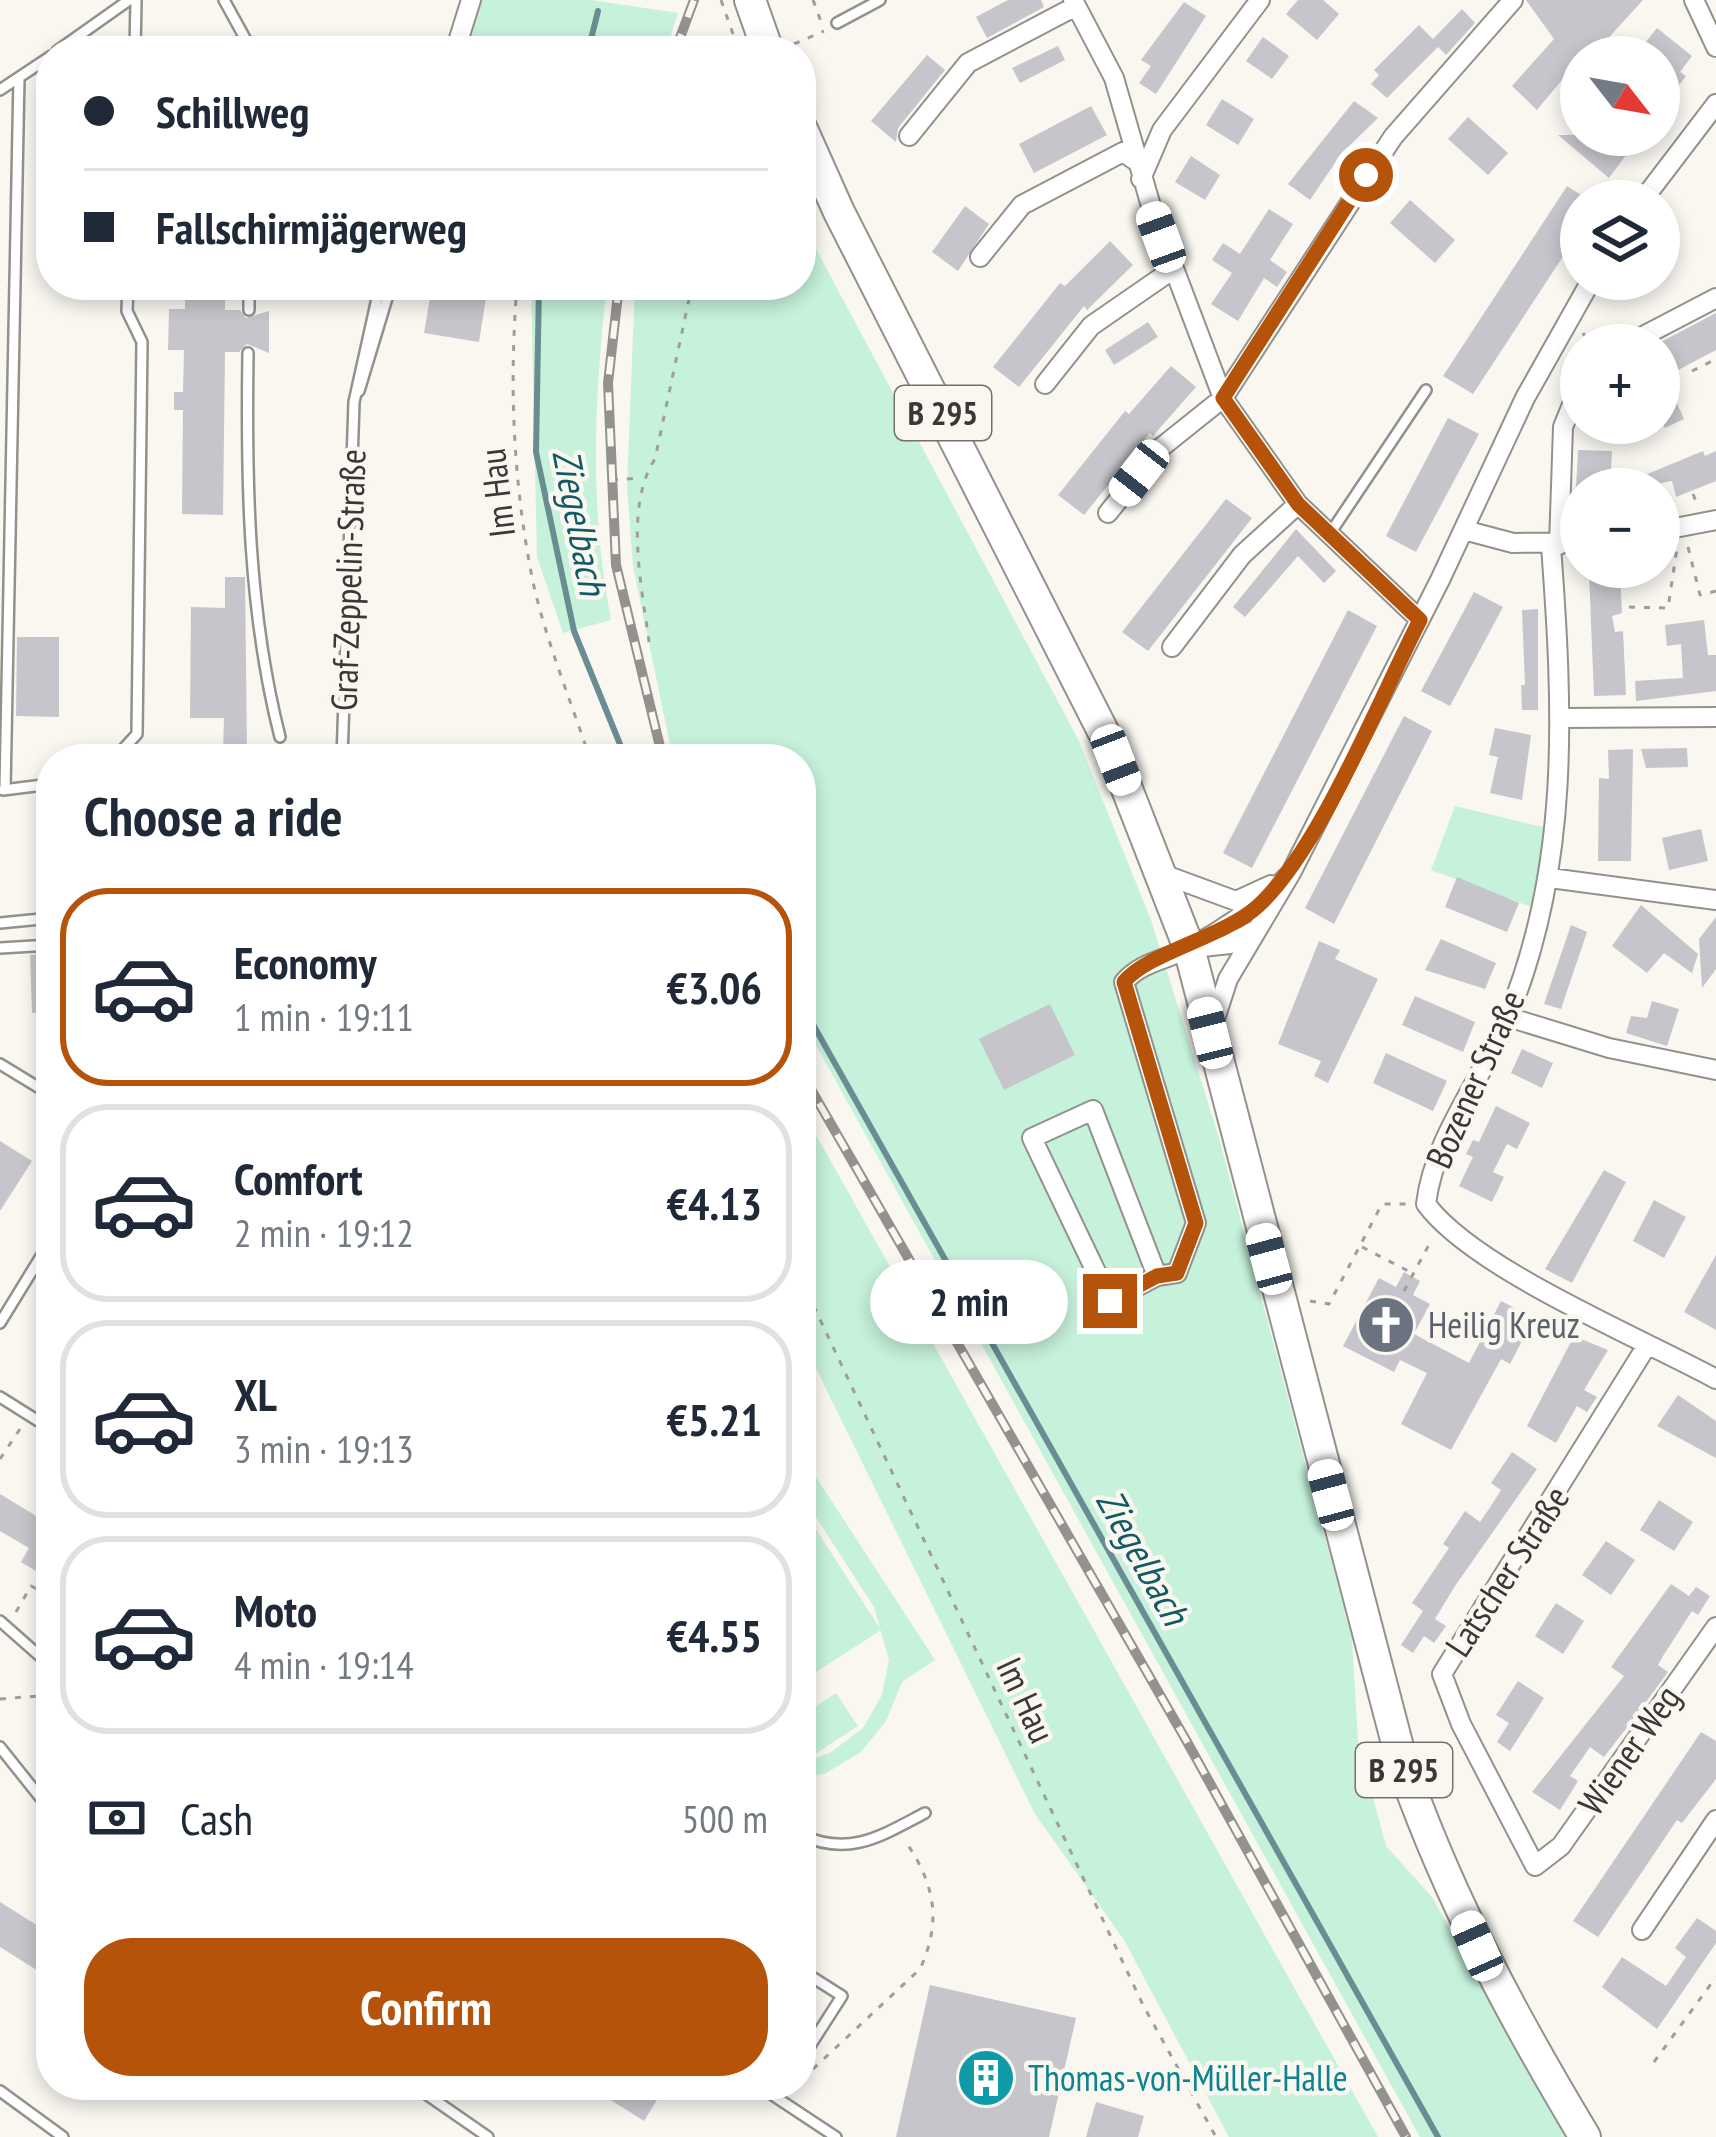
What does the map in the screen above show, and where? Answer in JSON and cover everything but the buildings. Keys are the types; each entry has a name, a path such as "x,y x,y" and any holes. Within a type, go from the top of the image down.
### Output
{"main road":[{"path":"754,5 766,36"},
{"name":"B 295","path":"816,161 1109,743 1160,873 1189,948 1404,1770 1431,1847 1477,1946 1585,2137"}],"street":[{"path":"460,36 471,0"},
{"path":"1138,170 1162,130 1260,0"},
{"path":"1108,513 1158,450 1223,398 1393,137 1514,0"},
{"path":"1694,0 1716,47"},
{"path":"909,136 968,63 1074,3 1114,78 1138,152 1138,170 1172,270 1223,398 1298,504 1420,620"},
{"path":"1658,180 1716,104"},
{"path":"980,257 1022,205 1123,152 1138,170"},
{"path":"1045,384 1090,326 1172,270"},
{"path":"1666,324 1716,298"},
{"path":"1210,1033 1228,979 1291,873 1420,620 1525,398 1580,300"},
{"name":"Bozener Straße","path":"1562,444 1555,546 1563,718 1550,878 1508,1017 1434,1163 1426,1204 1440,1223 1646,1347 1716,1379"},
{"path":"1172,646 1242,554 1298,504"},
{"path":"1681,528 1716,520"},
{"path":"1464,530 1560,545"},
{"path":"1563,718 1716,717"},
{"path":"1160,873 1236,901 1291,873"},
{"path":"1157,1276 1093,1110 1032,1138 1110,1301 1157,1276 1177,1273 1196,1223 1124,982 1132,972 1189,948 1253,911 1291,873"},
{"path":"1550,878 1716,900"},
{"path":"1189,948 1230,944 1261,926"},
{"path":"1508,1017 1609,1048 1716,1070"},
{"name":"Latscher Straße","path":"1535,1866 1461,1724 1442,1674 1646,1347"},
{"name":"Wiener Weg","path":"1535,1866 1562,1846 1716,1627"},
{"path":"1642,1930 1716,1820"}],"lane":[{"path":"132,0 134,36"},
{"path":"79,36 132,0"},
{"path":"224,0 244,36"},
{"path":"837,22 880,0"},
{"path":"0,90 36,66"},
{"path":"19,78 3,790 36,786"},
{"path":"127,300 127,311 142,342 137,734 128,744"},
{"path":"249,300 249,310"},
{"name":"Graf-Zeppelin-Straße","path":"343,744 354,402 377,300"},
{"name":"Graf-Zeppelin-Straße","path":"354,402 369,370 387,300"},
{"path":"248,352 247,478 260,660 280,737"},
{"path":"1328,536 1426,390"},
{"path":"0,923 36,919"},
{"path":"0,948 36,946"},
{"path":"0,1064 36,1086"},
{"path":"0,1323 36,1264"},
{"path":"0,1397 36,1419"},
{"path":"3,1624 36,1653"},
{"path":"0,1747 36,1792"},
{"path":"816,1839 846,1847 925,1813"},
{"path":"816,1980 842,1996 816,2037"},
{"path":"0,2091 63,2137"},
{"path":"434,2100 488,2137"},
{"path":"780,2100 836,2137"}],"path":[{"path":"721,0 734,36"},
{"path":"813,0 824,30 815,36"},
{"name":"Im Hau","path":"516,300 510,368 517,479 534,586 585,744"},
{"path":"649,642 640,570 643,478 655,459 689,300"},
{"path":"1692,371 1716,359"},
{"path":"612,480 643,478"},
{"path":"1681,528 1700,595 1716,591"},
{"path":"1629,607 1668,608 1681,528"},
{"path":"1279,1295 1329,1304 1382,1204 1426,1204"},
{"path":"1404,1291 1440,1223"},
{"path":"1360,1246 1413,1274"},
{"name":"Im Hau","path":"816,1311 1143,2006 1216,2137"},
{"path":"0,1459 29,1415"},
{"path":"3,1624 31,1586 36,1588"},
{"path":"0,1699 36,1696"},
{"path":"816,2066 833,2056 881,2001 920,1970 928,1951 937,1909 923,1867 896,1828"},
{"path":"1654,2062 1716,1977"}],"green space":[{"path":"482,0 591,0 678,13 671,36 471,36"},
{"path":"816,249 1078,739 1151,920 1219,1138 1352,1639 1358,1741 1386,1846 1432,1897 1567,2137 1420,2137 816,1045 816,744 670,744 633,566 627,487 634,300 816,300"},
{"path":"531,300 606,300 596,453 599,535 611,620 563,633 537,557"},
{"path":"1455,806 1551,829 1534,908 1431,870"},
{"path":"816,1135 1378,2137 1229,2137 1124,1940 1035,1814 816,1369"},
{"path":"816,1477 935,1660 902,1682 886,1721 861,1752 816,1775 816,1758 863,1728 882,1695 889,1660 874,1607 816,1517"},
{"path":"816,1529 881,1630 816,1672"},
{"path":"836,1693 858,1726 816,1753 816,1706"}],"waterway":[{"name":"Ziegelbach","path":"592,36 598,11"},
{"name":"Ziegelbach","path":"539,300 536,452 574,631 620,744"},
{"name":"Ziegelbach","path":"816,1030 1438,2137"}],"railway":[{"path":"681,36 694,0"},
{"path":"617,300 608,383 616,565 659,744"},
{"path":"816,1098 1186,1740 1406,2137"}],"place":[{"name":"Heilig Kreuz","path":"1386,1325"},
{"name":"Thomas-von-Müller-Halle","path":"986,2078"}],"route":[{"path":"1110,1301 1157,1276 1177,1273 1196,1223 1124,982 1132,972 1189,948 1253,911 1291,873 1420,620 1357,566 1298,504 1223,398 1366,175"}]}
